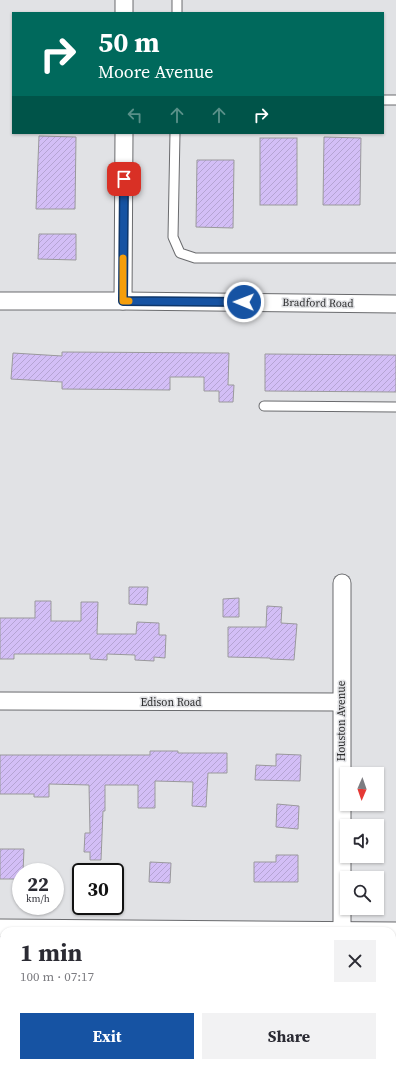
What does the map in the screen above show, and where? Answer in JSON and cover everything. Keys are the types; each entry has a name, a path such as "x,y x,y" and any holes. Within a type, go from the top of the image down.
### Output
{"street":[{"path":"124,0 124,12"},
{"path":"123,301 124,134"},
{"name":"Bradford Road","path":"0,301 396,304"},
{"name":"Houston Avenue","path":"342,583 342,927"},
{"name":"Edison Road","path":"0,701 341,702"}],"lane":[{"path":"177,0 177,12"},
{"path":"384,100 396,100"},
{"path":"175,134 173,237 180,253 195,258 396,258"},
{"path":"264,406 396,407"}],"building":[{"path":"39,136 76,137 75,209 36,209"},
{"path":"324,137 361,138 360,205 323,205"},
{"path":"260,138 297,138 297,205 260,205"},
{"path":"197,160 234,160 233,228 196,227"},
{"path":"39,234 76,234 76,260 38,259"},
{"path":"62,352 229,353 228,385 234,385 233,402 219,402 219,391 204,391 204,377 170,377 170,390 62,389 62,382 11,379 13,353 62,356"},
{"path":"265,354 396,355 396,392 265,391"},
{"path":"129,587 148,587 147,605 129,604"},
{"path":"239,598 239,617 223,617 223,599"},
{"path":"35,601 51,601 51,621 81,621 81,602 98,602 97,634 136,634 137,622 159,623 159,635 166,635 165,658 154,657 154,661 135,660 135,655 107,654 107,660 90,659 90,654 14,654 14,659 0,659 0,618 35,618"},
{"path":"267,606 282,607 281,623 297,624 294,660 228,657 228,627 266,627"},
{"path":"150,751 178,751 178,753 227,753 227,773 208,773 206,807 192,806 193,782 155,781 155,808 138,808 138,785 105,785 105,811 103,811 101,860 90,860 90,852 84,852 85,833 90,833 89,785 49,784 49,797 34,797 34,794 0,794 0,755 150,755"},
{"path":"276,754 301,755 300,781 255,780 256,765 276,766"},
{"path":"277,804 299,806 298,829 276,827"},
{"path":"0,849 24,849 23,863 12,863 12,879 0,879"},
{"path":"276,855 298,855 298,882 254,882 254,862 276,862"},
{"path":"150,862 171,863 170,883 149,882"}],"slow traffic":[{"path":"123,258 123,301 129,301"}],"route":[{"path":"124,179 123,301 244,302"}]}
